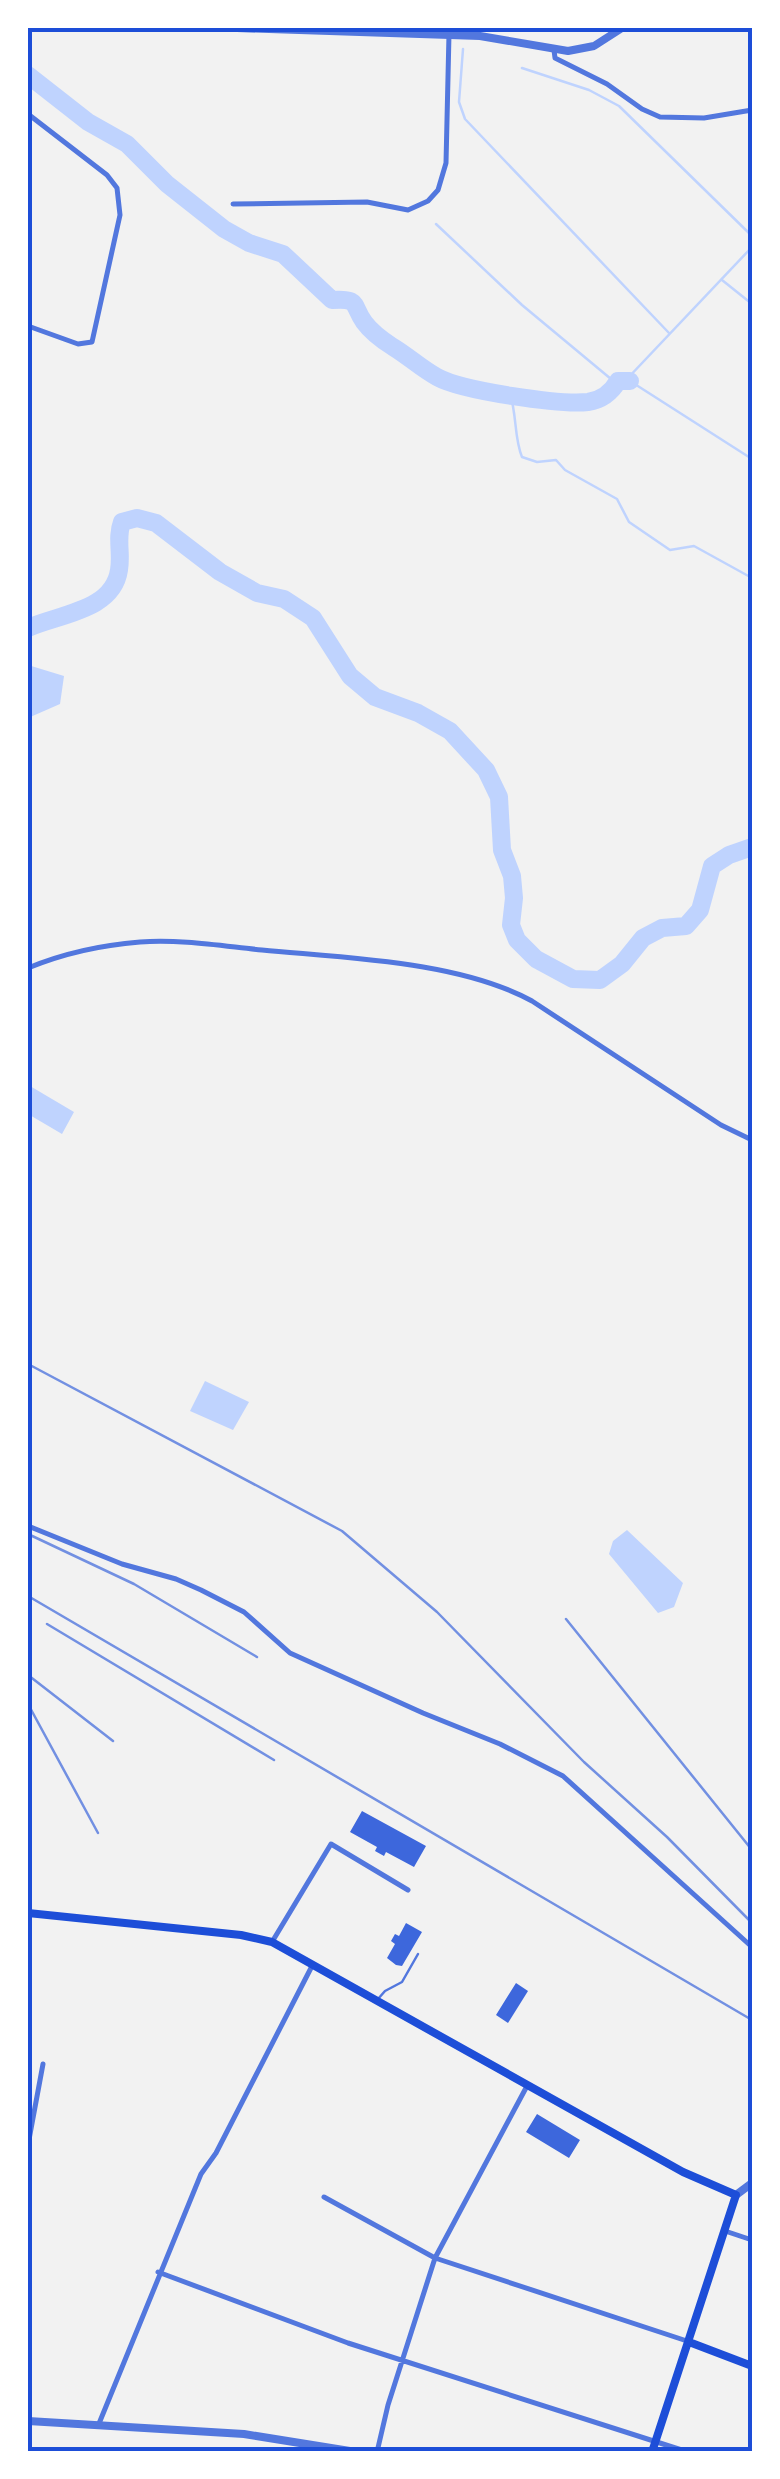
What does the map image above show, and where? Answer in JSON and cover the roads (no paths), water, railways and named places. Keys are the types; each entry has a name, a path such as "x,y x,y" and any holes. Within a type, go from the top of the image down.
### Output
{"main road":[{"path":"28,1913 272,1942 684,2172 736,2195 652,2452"},
{"path":"689,2342 752,2366"}],"street":[{"path":"237,28 428,31 568,51 594,46 622,28"},
{"path":"233,204 367,202 408,210 428,201 438,190 446,163 449,34"},
{"path":"554,50 555,58 660,117 704,118 752,110"},
{"path":"28,114 107,175 120,200 92,342 78,344 28,326"},
{"path":"28,968 100,947 170,942 353,959 462,975 503,985 532,1001 722,1126 752,1140"},
{"path":"28,1526 122,1564 201,1590 244,1612 290,1653 422,1714 500,1744 563,1776 752,1947"},
{"path":"272,1942 331,1844 408,1890"},
{"path":"98,2426 201,2174 216,2153 314,1964"},
{"path":"28,2145 43,2064"},
{"path":"376,2452 435,2258 529,2083"},
{"path":"736,2195 752,2183"},
{"path":"324,2197 435,2258 689,2342"},
{"path":"726,2231 752,2240"},
{"path":"158,2272 402,2359 688,2452"},
{"path":"28,2421 229,2433 356,2452"}],"lane":[{"path":"378,2000 402,1982 418,1954"}],"water":[{"path":"28,665 64,676 60,704 28,718"},
{"path":"30,1086 74,1112 62,1134 28,1114"},
{"path":"205,1381 249,1402 233,1430 190,1411"},
{"path":"627,1530 683,1583 674,1607 658,1613 609,1554 613,1541"}],"waterway":[{"path":"463,49 459,102 465,119 669,333"},
{"path":"522,68 589,90 619,106 752,236"},
{"path":"28,75 88,122 127,144 167,184 224,229 249,243 283,254 332,300 351,302 374,333 437,377 488,392 574,402 598,400 618,381 630,381"},
{"path":"436,224 522,305 617,384"},
{"path":"626,380 752,247"},
{"path":"722,280 752,304"},
{"path":"630,381 752,459"},
{"path":"510,394 522,457 537,462 556,460 565,470 617,499 629,522 670,550 694,546 752,578"},
{"path":"28,628 83,609 107,594 119,570 122,522 137,518 156,523 220,572 257,593 284,599 313,618 350,676 375,697 418,713 450,731 486,770 499,797 502,850 512,876 511,925 517,940 536,959 573,979 600,980 622,964 643,938 662,928 686,926 700,910 712,866 752,847"}],"railway":[{"path":"28,1364 342,1531 437,1612 584,1762 667,1837 752,1923"},
{"path":"28,1534 134,1584 257,1657"},
{"path":"28,1596 752,2020"},
{"path":"566,1619 752,1850"},
{"path":"47,1624 274,1760"},
{"path":"28,1675 113,1741"},
{"path":"28,1704 98,1833"}]}
